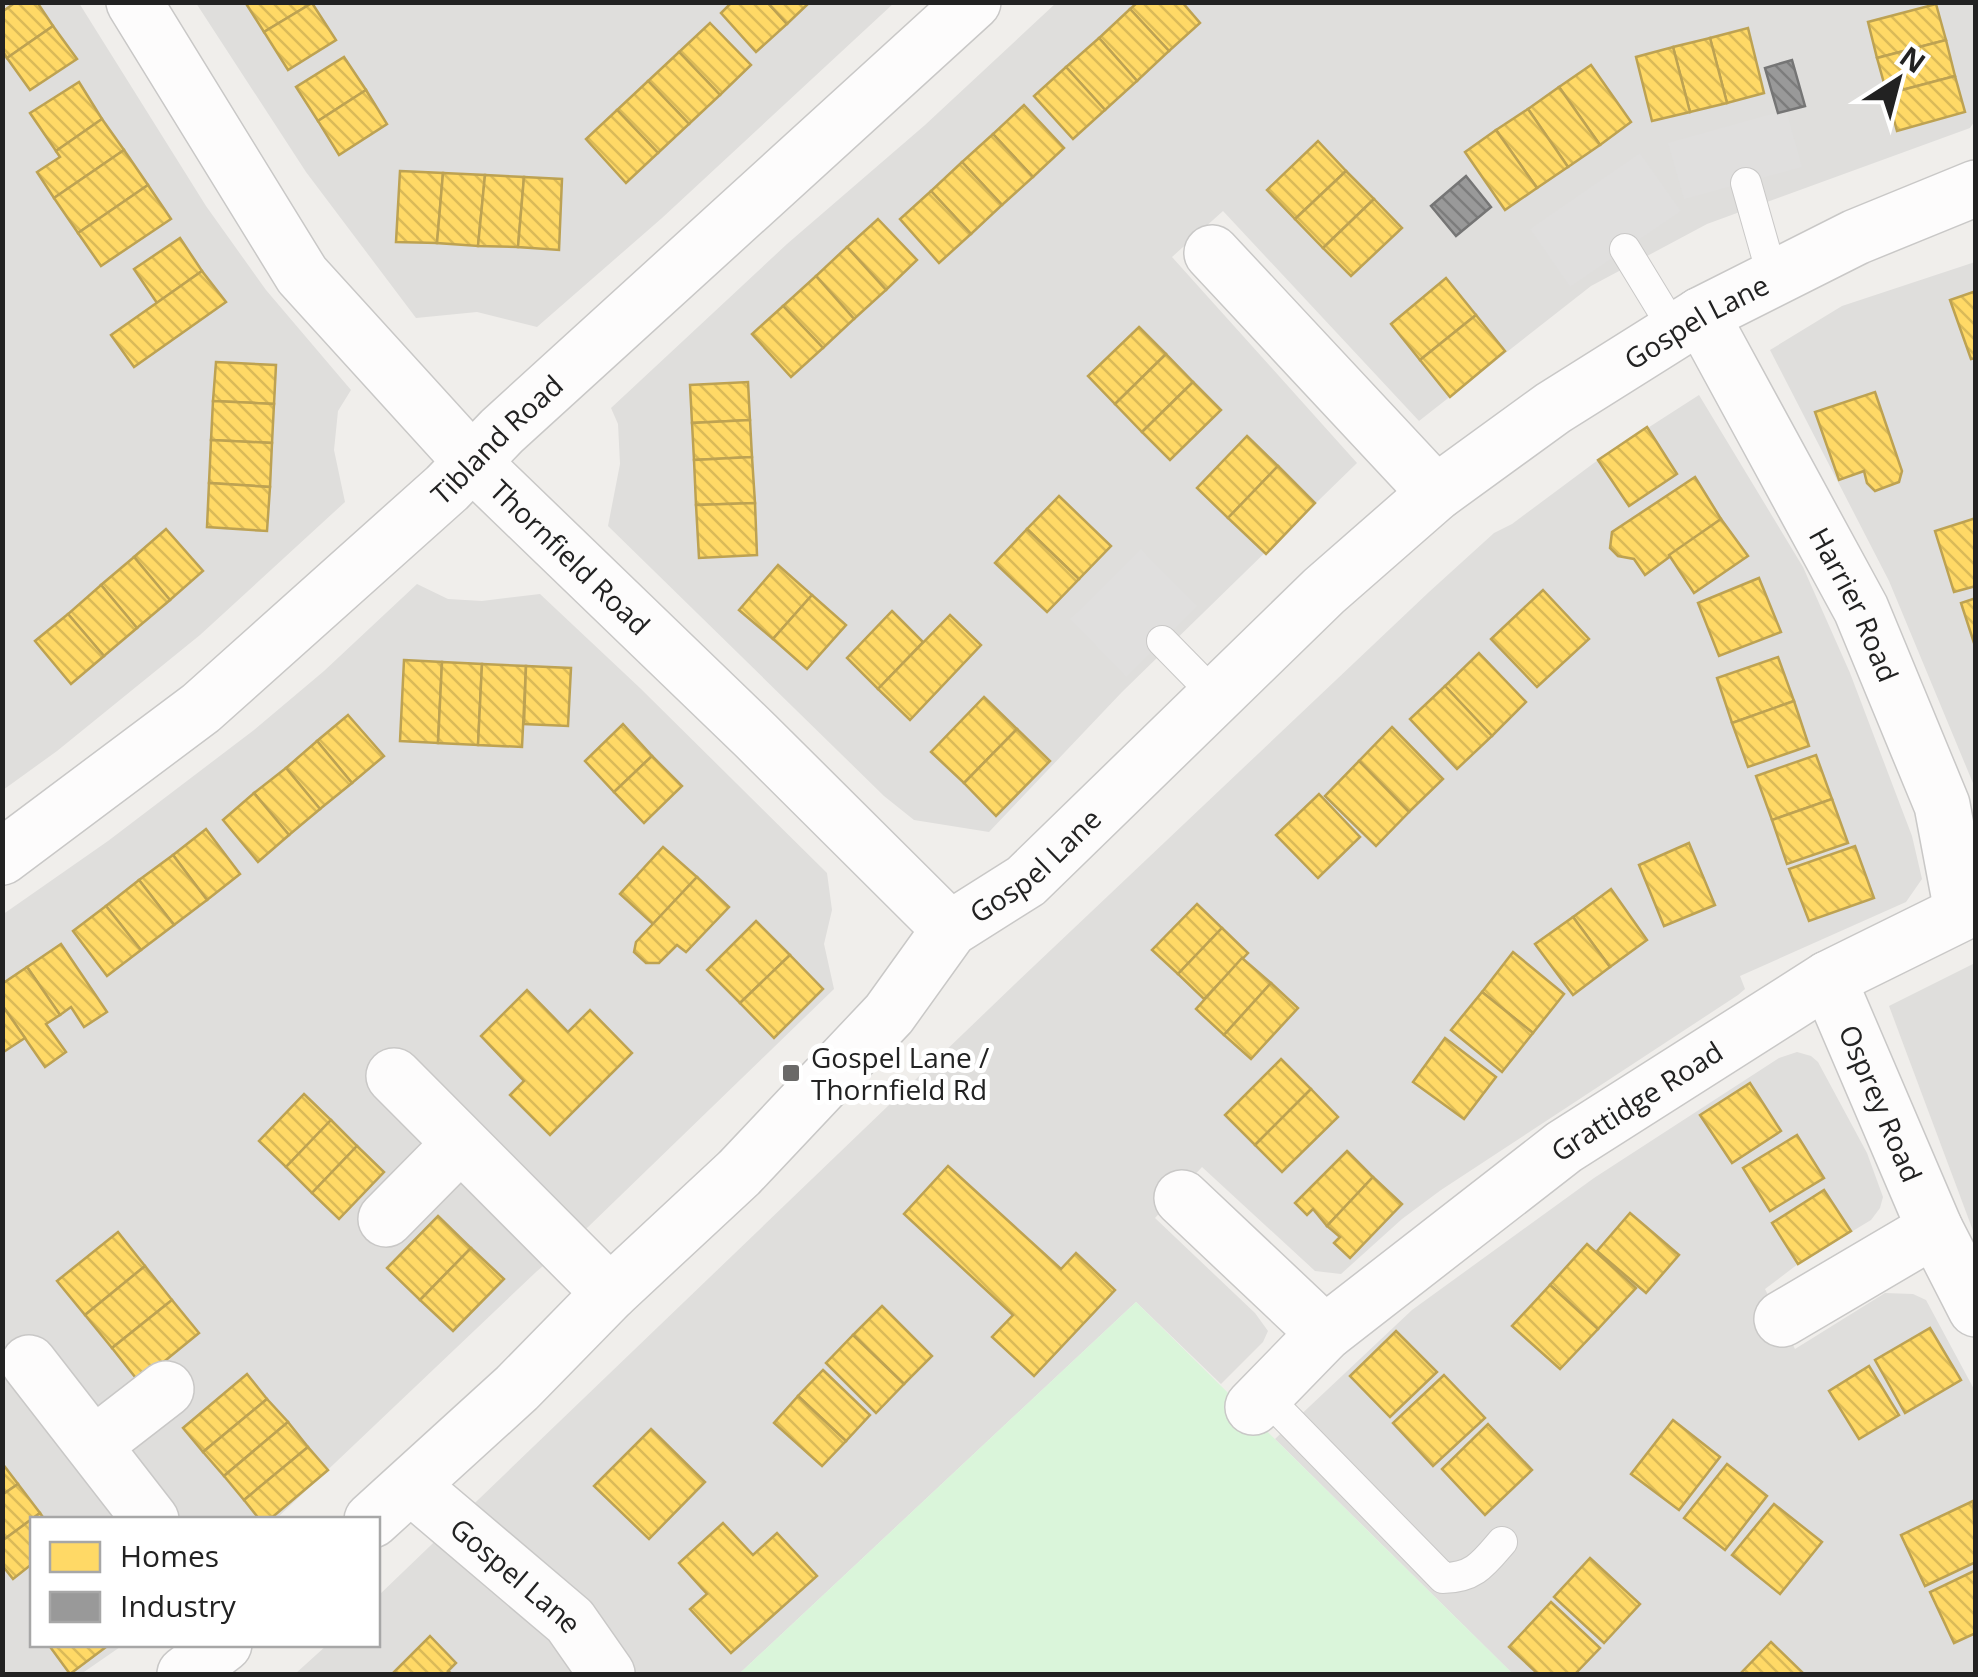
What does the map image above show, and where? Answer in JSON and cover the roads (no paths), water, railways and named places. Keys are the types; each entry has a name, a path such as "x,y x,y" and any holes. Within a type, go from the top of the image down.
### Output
{"street":[{"name":"Thornfield Road","path":"134,2 302,275 473,463 950,929"},
{"name":"Tibland Road","path":"2,857 201,708 973,2"},
{"name":"Gospel Lane","path":"607,1674 570,1622 392,1503 518,1388 610,1293 739,1173 876,1028 950,929 1026,881 1324,591 1436,493 1553,408 1688,323 1856,237 1976,188"},
{"path":"1212,253 1436,493"},
{"name":"Harrier Road","path":"1688,323 1861,609 1942,805 1969,909"},
{"name":"Grattidge Road","path":"1259,1401 1325,1332 1564,1148 1828,979 1969,909"},
{"name":"Osprey Road","path":"1828,979 1935,1229 1976,1309"},
{"path":"394,1076 610,1293"},
{"path":"386,1219 460,1144"},
{"path":"1182,1198 1325,1332"},
{"path":"1782,1319 1935,1229"},
{"path":"29,1363 149,1517"},
{"path":"95,1444 166,1389"},
{"path":"186,1674 220,1647"}],"lane":[{"path":"1746,183 1773,278"},
{"path":"1625,249 1688,323"},
{"path":"1162,641 1216,696"},
{"path":"1259,1401 1443,1578 1460,1578 1476,1572 1502,1542"}],"place":[{"name":"Gospel Lane / Thornfield Rd","path":"791,1073"}]}
